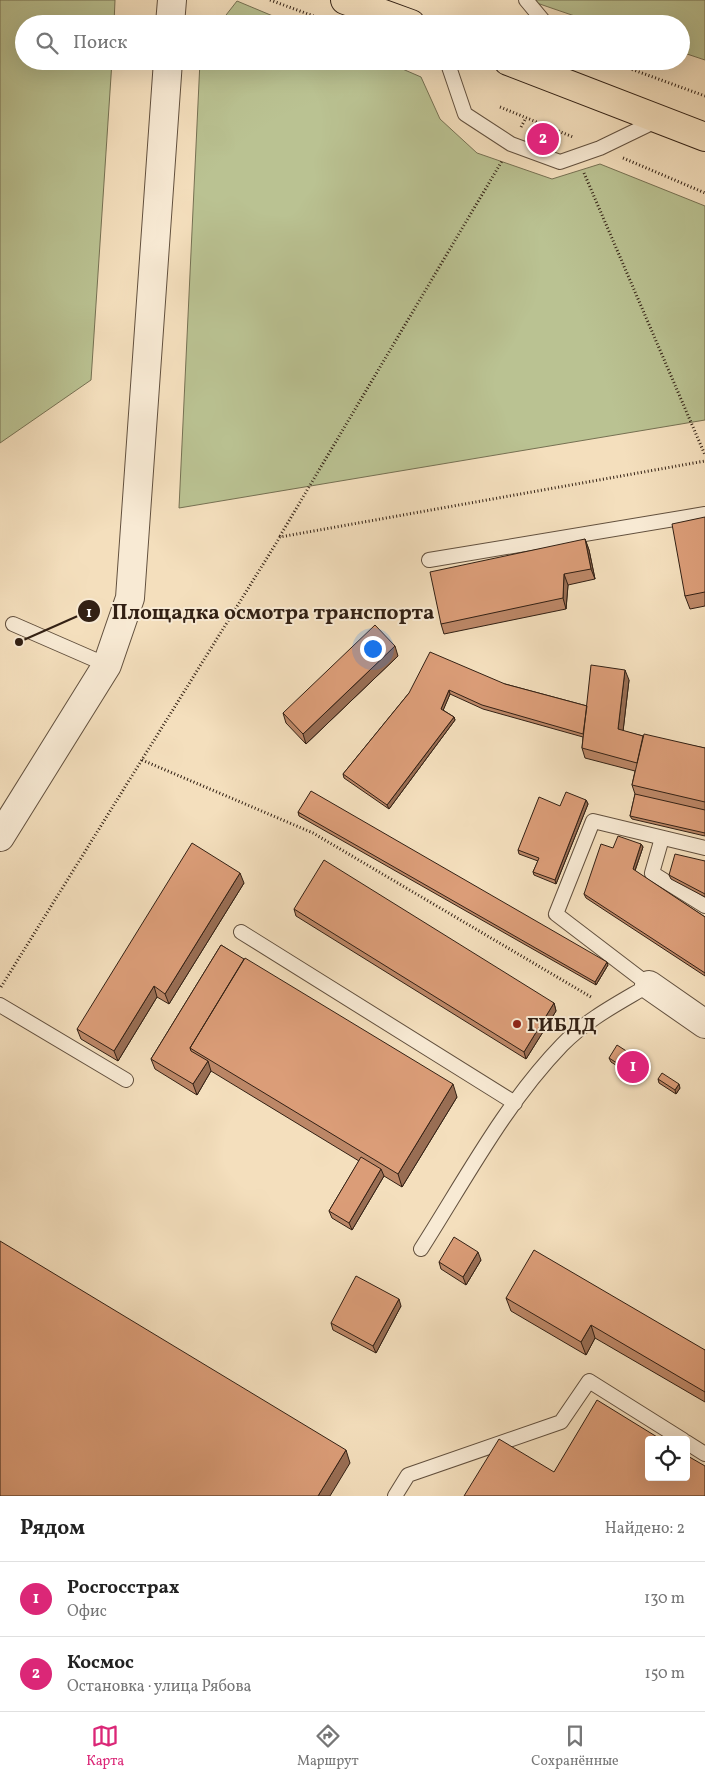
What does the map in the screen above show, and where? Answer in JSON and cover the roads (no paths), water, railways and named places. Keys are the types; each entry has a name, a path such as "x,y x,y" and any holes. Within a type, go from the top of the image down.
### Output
{"main road":[{"path":"346,0 387,15"},
{"path":"554,70 660,120 705,137"}],"street":[{"path":"171,15 172,0"},
{"path":"0,838 106,665 130,598 167,70"},
{"path":"649,985 705,1024"}],"lane":[{"path":"526,0 538,15"},
{"path":"450,70 465,114 511,144 560,162 600,148 660,120"},
{"path":"429,560 705,514"},
{"path":"14,624 106,665"},
{"path":"421,1249 515,1103 562,1045 593,1018 649,985 556,914 593,821 705,848"},
{"path":"662,838 652,873 705,906"},
{"path":"241,932 515,1103"},
{"path":"0,1005 126,1080"},
{"path":"395,1496 408,1475 561,1422 589,1381 677,1436"},
{"path":"690,1445 705,1454"}],"place":[{"name":"Космос","path":"543,139"},
{"name":"Площадка осмотра транспорта","path":"19,642"},
{"name":"ГИБДД","path":"517,1024"},
{"name":"Росгосстрах","path":"633,1067"}]}
